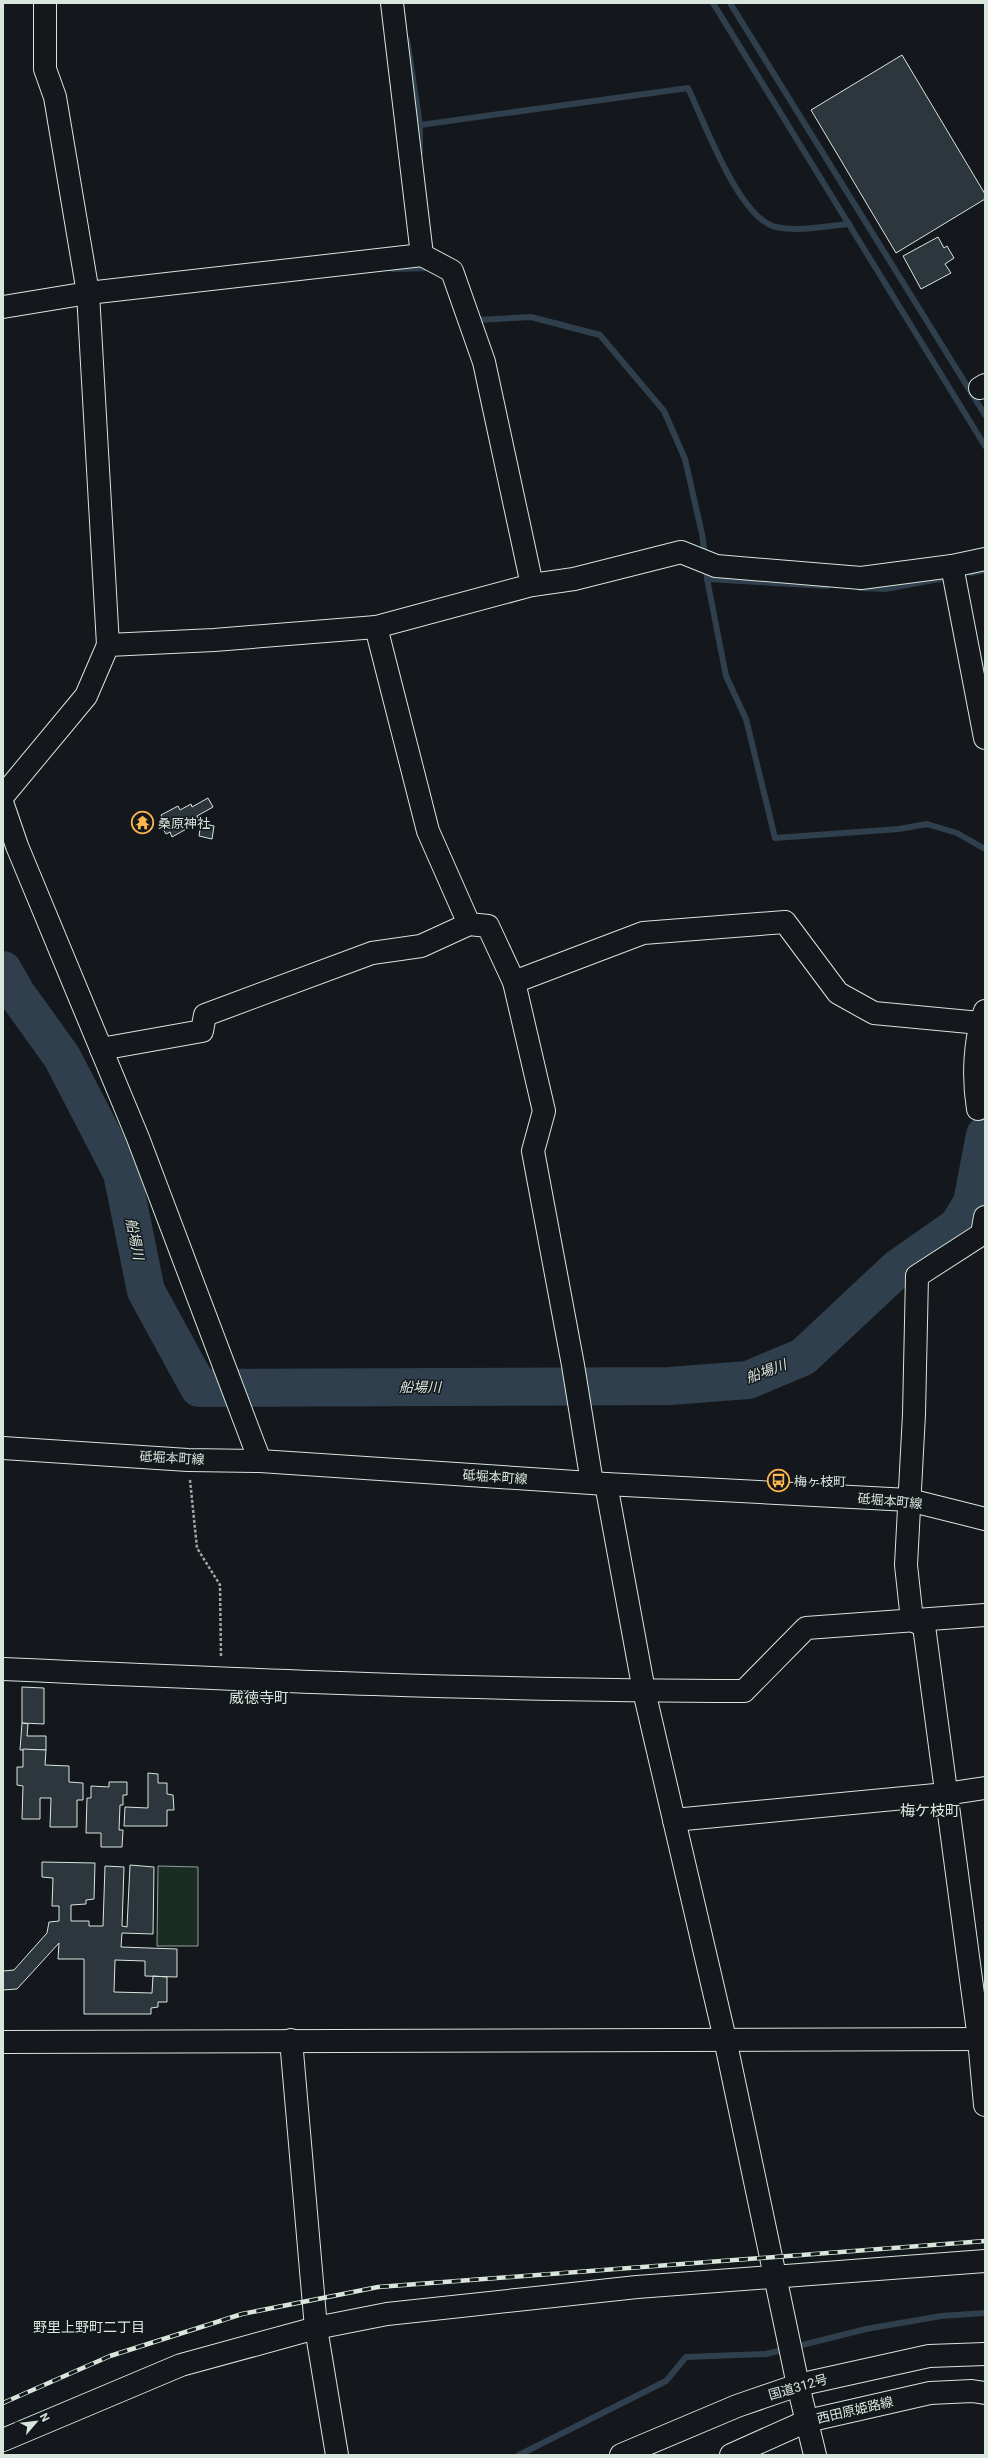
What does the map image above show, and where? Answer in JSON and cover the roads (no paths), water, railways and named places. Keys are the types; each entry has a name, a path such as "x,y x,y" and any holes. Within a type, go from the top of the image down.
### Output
{"main road":[{"path":"3,796 86,696 108,645 88,293 55,96 45,70 44,3"},
{"path":"392,3 422,255"},
{"path":"3,307 88,293 422,255 452,271 484,362 532,585"},
{"path":"108,645 214,640 376,627 532,585 574,579 681,552 716,566 861,578 952,566 985,559"},
{"path":"952,566 985,738"},
{"path":"376,627 428,831 469,924"},
{"path":"3,805 9,841 101,1049 138,1138 236,1401 260,1461"},
{"path":"514,982 643,933 785,922 838,993 874,1012 983,1017 974,1087 978,1109 985,1105"},
{"path":"101,1049 202,1031 205,1015 372,952 421,946 469,924 488,926 514,982 544,1111 533,1151 574,1365 578,1395 644,1691 725,2039 798,2385 815,2455"},
{"path":"912,1620 906,1565 917,1276 982,1234 985,1217"},
{"name":"砥堀本町線","path":"3,1448 188,1460 260,1461 599,1484 909,1500 985,1519"},
{"path":"3,1669 221,1679 644,1691 744,1691 806,1628 985,1615"},
{"path":"912,1620 924,1626 946,1794 982,2039 985,2105"},
{"path":"674,1820 946,1794 985,1788"},
{"path":"3,2042 982,2039"},
{"path":"292,2040 316,2328 337,2455"},
{"path":"3,2440 181,2365 316,2328 387,2314 637,2287 776,2278 985,2261"},
{"name":"国道312号","path":"621,2455 737,2406 798,2385 929,2356 985,2354"},
{"name":"西田原姫路線","path":"731,2455 807,2421 930,2393 972,2391 985,2393"}],"waterway":[{"path":"713,3 985,446"},
{"path":"730,3 985,415"},
{"path":"407,39 420,125 420,153"},
{"path":"420,125 688,88 724,167 749,207 762,220 776,227 794,229 849,224"},
{"path":"393,269 430,268"},
{"path":"475,318 477,320 531,317 600,335 664,411 685,459 702,534 705,556"},
{"path":"706,567 707,579 827,586"},
{"path":"971,573 985,570"},
{"path":"860,588 885,589 950,577"},
{"path":"707,579 726,676 746,719 775,838 899,829 927,824 957,833 985,849"},
{"name":"船場川","path":"3,956 16,993"},
{"name":"船場川","path":"3,970 16,993 62,1057 122,1173 146,1291 199,1388 670,1386 748,1380 803,1357 898,1268 958,1226 972,1203 985,1135"},
{"path":"519,2455 666,2381 686,2357 766,2354 866,2329 941,2316 985,2313"}],"railway":[{"path":"3,2403 110,2356 242,2314 378,2287 985,2241"}],"place":[{"name":"桑原神社","path":"142,823"},
{"name":"梅ヶ枝町","path":"778,1481"}],"district":[{"name":"威徳寺町","path":"259,1698"},
{"name":"梅ケ枝町","path":"930,1811"},
{"name":"野里上野町二丁目","path":"89,2327"}]}
